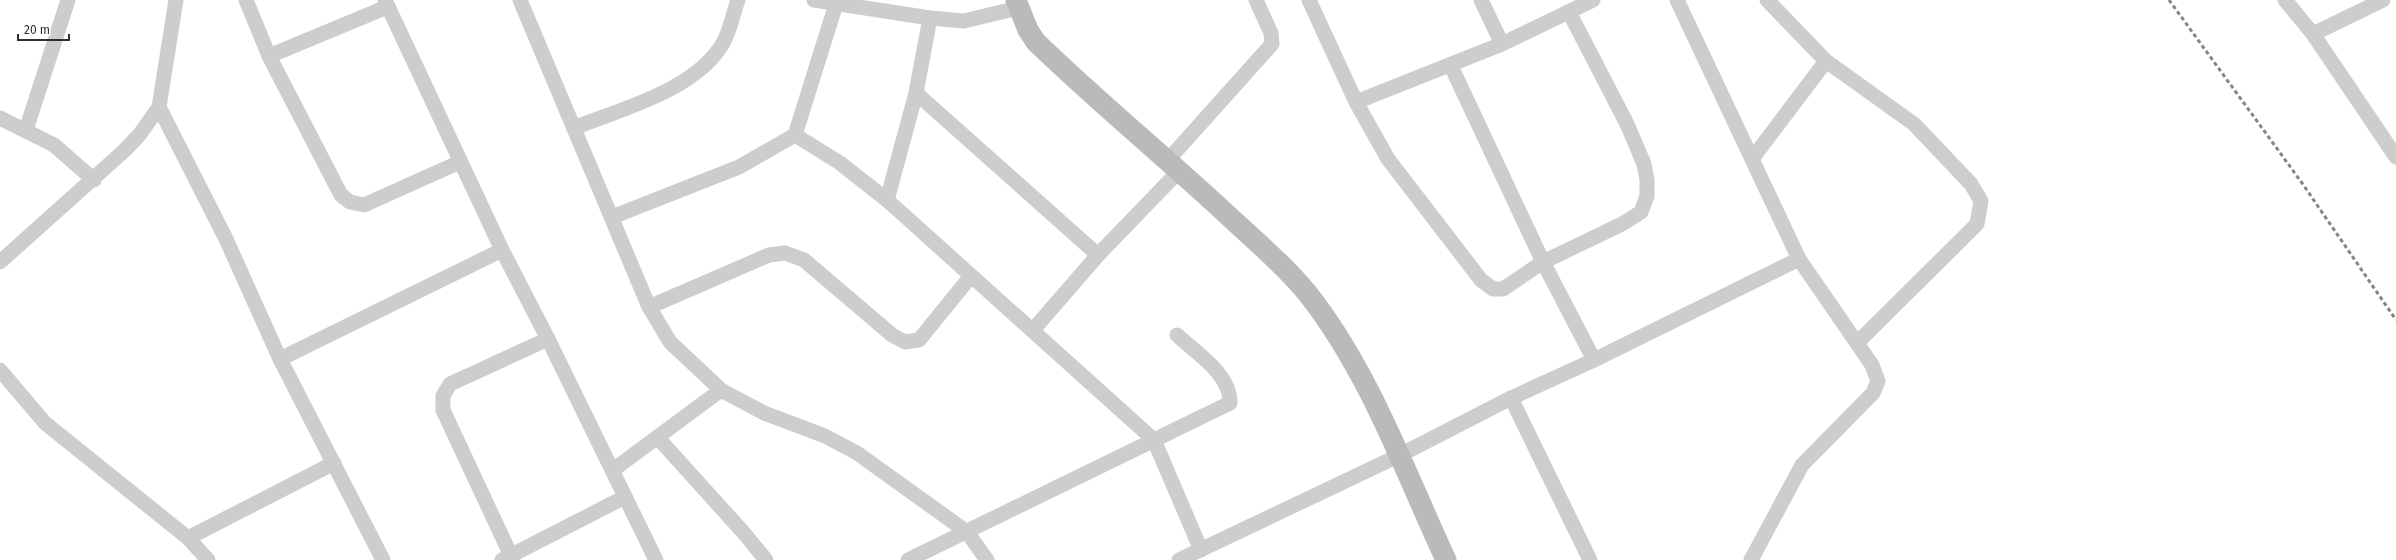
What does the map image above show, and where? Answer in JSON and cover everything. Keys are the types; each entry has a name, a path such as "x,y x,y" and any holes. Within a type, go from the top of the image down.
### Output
{"main road":[{"path":"1017,4 1028,30 1036,42 1174,165 1283,267 1307,294 1330,325 1354,365 1398,456 1445,560"}],"street":[{"path":"26,130 68,0"},
{"path":"0,262 94,180 140,134 159,107 176,0"},
{"path":"246,0 269,56 341,195 350,202 364,205 460,162"},
{"path":"520,0 649,306 670,342 721,390 764,413 825,436 857,453 967,532 987,560"},
{"path":"574,128 658,95 700,71 723,43 738,0"},
{"path":"814,0 930,18 964,21 1017,4"},
{"path":"1033,330 1174,165 1272,44 1271,33 1256,0"},
{"path":"1309,0 1356,102 1388,159 1481,280 1493,289 1503,289 1543,262 1622,224 1641,212 1647,196 1647,180 1644,164 1627,124 1569,12"},
{"path":"1481,0 1502,44"},
{"path":"1356,102 1451,66 1502,44 1591,0"},
{"path":"1677,0 1799,259 1872,365 1878,381 1873,393 1802,465 1751,560"},
{"path":"1767,0 1826,61 1914,124 1971,184 1981,201 1977,224 1857,343"},
{"path":"2285,0 2313,34 2396,157"},
{"path":"2313,34 2383,0"},
{"path":"269,56 386,4 502,250 548,339 656,560"},
{"path":"612,217 739,167 795,135 836,4"},
{"path":"887,200 916,93 930,18"},
{"path":"1752,159 1826,61"},
{"path":"1451,66 1543,262 1594,360"},
{"path":"916,93 1098,255"},
{"path":"159,107 226,240 280,359 383,560"},
{"path":"0,118 54,145 94,180"},
{"path":"795,135 840,162 887,200 1154,440 1201,550"},
{"path":"280,359 502,250"},
{"path":"649,306 769,255 785,253 804,260 892,335 905,342 919,340 971,276"},
{"path":"1179,560 1398,456 1511,398 1594,360 1799,259"},
{"path":"908,560 1230,403 1230,393 1225,381 1177,335"},
{"path":"548,339 450,384 443,396 443,410 509,559 626,497"},
{"path":"0,370 45,422 188,538 208,560"},
{"path":"613,470 721,390"},
{"path":"1511,398 1590,560"},
{"path":"658,438 743,532 766,560"},
{"path":"188,538 334,463"}],"railway":[{"path":"2169,0 2302,183 2396,320"}]}
